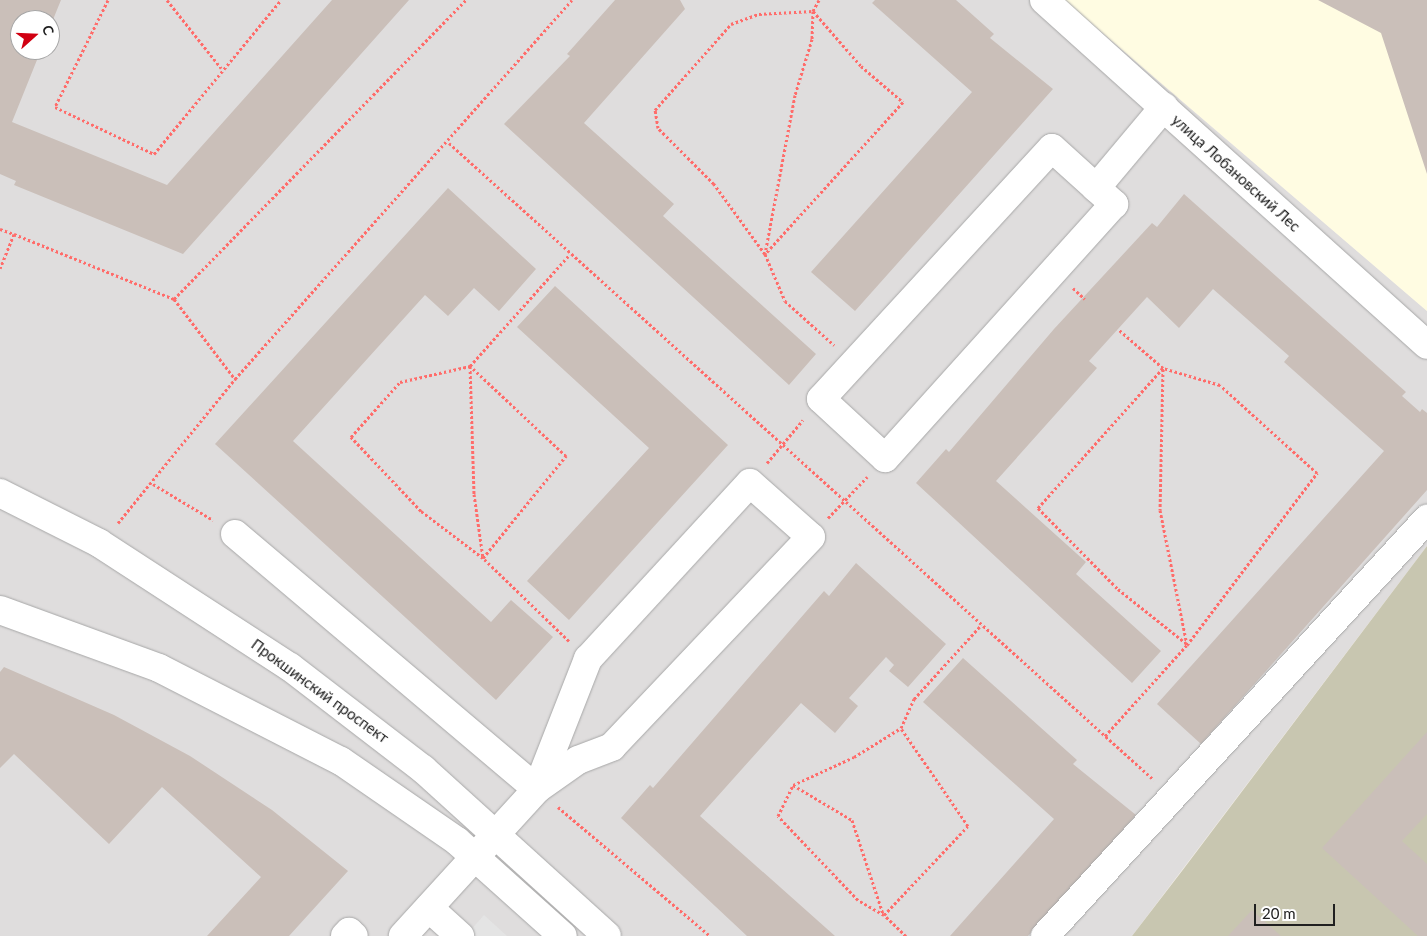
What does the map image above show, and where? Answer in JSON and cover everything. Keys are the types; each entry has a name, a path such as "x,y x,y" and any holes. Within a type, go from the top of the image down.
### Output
{"street":[{"name":"улица Лобановский Лес","path":"1044,0 1427,345"},
{"path":"1096,188 1164,107"},
{"path":"1052,148 1096,188 1114,204 884,458 821,399 1052,148"},
{"path":"402,936 537,790 578,760 612,747 811,537 750,483 588,659 537,790"},
{"name":"Прокшинский проспект","path":"0,493 99,544 231,626 334,699 423,769 607,936"},
{"path":"1045,936 1427,519"},
{"path":"235,534 537,790"},
{"path":"0,610 159,668 238,704 402,800 475,857 563,936"},
{"path":"429,908 460,936"},
{"path":"345,936 349,932 354,936"}],"path":[{"path":"108,0 54,107 154,154 221,68 281,0"},
{"path":"168,0 221,68"},
{"path":"174,299 466,0"},
{"path":"99,544 153,484 235,379 449,143 572,0"},
{"path":"765,254 795,95 812,39 813,11 819,0"},
{"path":"765,254 904,102 861,66 813,11"},
{"path":"813,11 759,14 731,24 655,110 658,128 714,184 765,254 785,301 854,363"},
{"path":"449,143 781,446 1160,785"},
{"path":"0,229 174,299 235,379"},
{"path":"0,268 14,234"},
{"path":"570,254 470,366 400,382 351,437 421,511 483,558 588,659"},
{"path":"1105,736 1187,645 1317,473 1220,385 1163,368 1118,329"},
{"path":"470,366 566,456 483,558"},
{"path":"470,366 474,494 483,558"},
{"path":"1163,368 1160,510 1187,645"},
{"path":"1163,368 1038,508 1118,589 1187,645"},
{"path":"750,483 821,399"},
{"path":"811,537 884,458"},
{"path":"153,484 235,534"},
{"path":"906,936 884,915 858,900 778,816 793,785 854,757 901,728 914,699 982,624"},
{"path":"884,915 968,826 901,728"},
{"path":"793,785 852,820 884,915"},
{"path":"537,790 710,936"}],"shaded area":[{"path":"0,0 1064,0 1427,311 1427,546 1132,936 0,936"},
{"path":"1064,0 1427,0 1427,311"},
{"path":"1427,546 1427,936 1132,936 1182,871"},
{"path":"484,915 507,936 475,936 470,931"}],"building":[{"path":"0,0 61,0 57,10 10,10 10,60 37,60 12,122 167,185 332,0 409,0 183,254 14,185 16,181 0,174"},
{"path":"615,0 680,0 685,9 584,123 674,204 663,216 816,354 789,385 504,124 570,56 567,54"},
{"path":"875,0 956,0 994,34 990,38 1053,89 855,311 811,272 972,92 872,3"},
{"path":"1318,0 1427,0 1427,174 1381,33"},
{"path":"448,188 536,269 499,311 474,288 448,316 425,295 293,441 491,622 511,600 553,637 496,700 215,444"},
{"path":"1184,194 1406,392 1402,396 1420,412 1422,409 1427,413 1427,490 1201,744 1157,704 1384,451 1284,362 1289,356 1213,289 1179,328 1147,297 1089,361 1097,368 996,481 1086,562 1076,574 1161,651 1132,683 916,483 946,449 949,452 1054,329 1152,223 1157,227"},
{"path":"555,286 728,445 569,620 527,581 649,448 517,327"},
{"path":"856,563 946,644 908,687 889,671 894,665 886,657 849,698 858,706 835,733 801,703 700,816 835,936 747,936 621,818 650,785 653,788 824,591 829,596"},
{"path":"963,658 1077,760 1073,764 1136,815 1028,936 950,936 1054,819 923,702"},
{"path":"4,667 114,715 190,756 272,810 348,871 289,936 207,936 261,877 162,787 109,844 14,754 0,768 0,672"},
{"path":"1427,732 1427,814 1402,841 1427,864 1427,936 1418,936 1322,848"},
{"path":"1252,910 1281,936 1228,936"}]}
